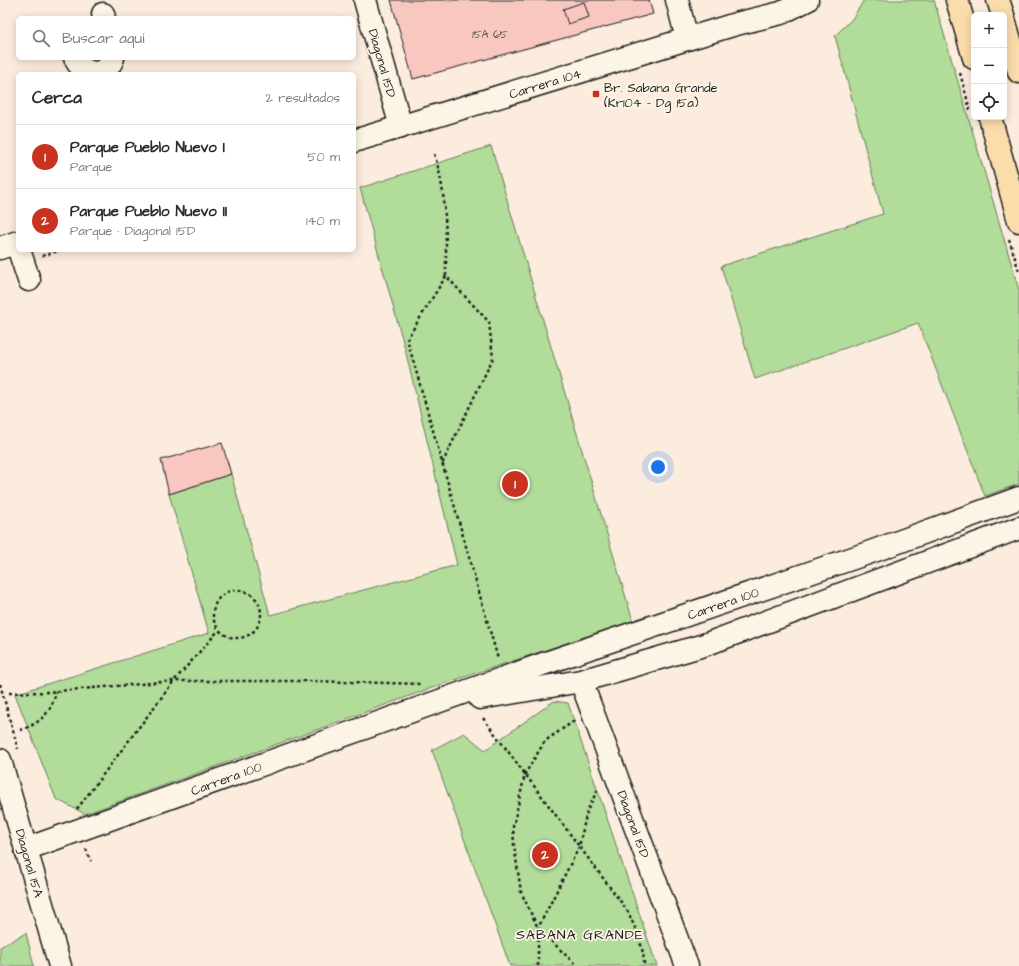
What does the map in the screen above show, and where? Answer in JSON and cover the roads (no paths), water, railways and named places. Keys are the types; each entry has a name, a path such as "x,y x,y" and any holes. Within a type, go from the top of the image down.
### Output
{"main road":[{"path":"957,0 971,48"},
{"path":"998,0 1002,12"},
{"path":"1007,30 1019,72"},
{"path":"991,120 1019,221"}],"street":[{"name":"Diagonal 15D","path":"365,0 401,127"},
{"path":"677,0 687,40"},
{"name":"Carrera 104","path":"736,24 782,0"},
{"name":"Carrera 104","path":"356,140 736,24 781,13 807,0"},
{"path":"76,60 78,65 84,70 104,68"},
{"path":"17,252 29,280"},
{"name":"Carrera 100","path":"26,849 503,679 868,554 1019,498"},
{"name":"Carrera 100","path":"426,706 581,682 704,645 1019,528"},
{"path":"868,554 878,580"},
{"name":"Diagonal 15D","path":"581,682 687,966"},
{"name":"Diagonal 15A","path":"0,760 60,966"}],"place":[{"name":"Br. Sabana Grande (Kr104 - Dg 15a)","path":"596,94"},
{"name":"Parque Pueblo Nuevo I","path":"515,484"},
{"name":"Parque Pueblo Nuevo II","path":"545,855"}],"district":[{"name":"SABANA GRANDE","path":"580,934"}]}
